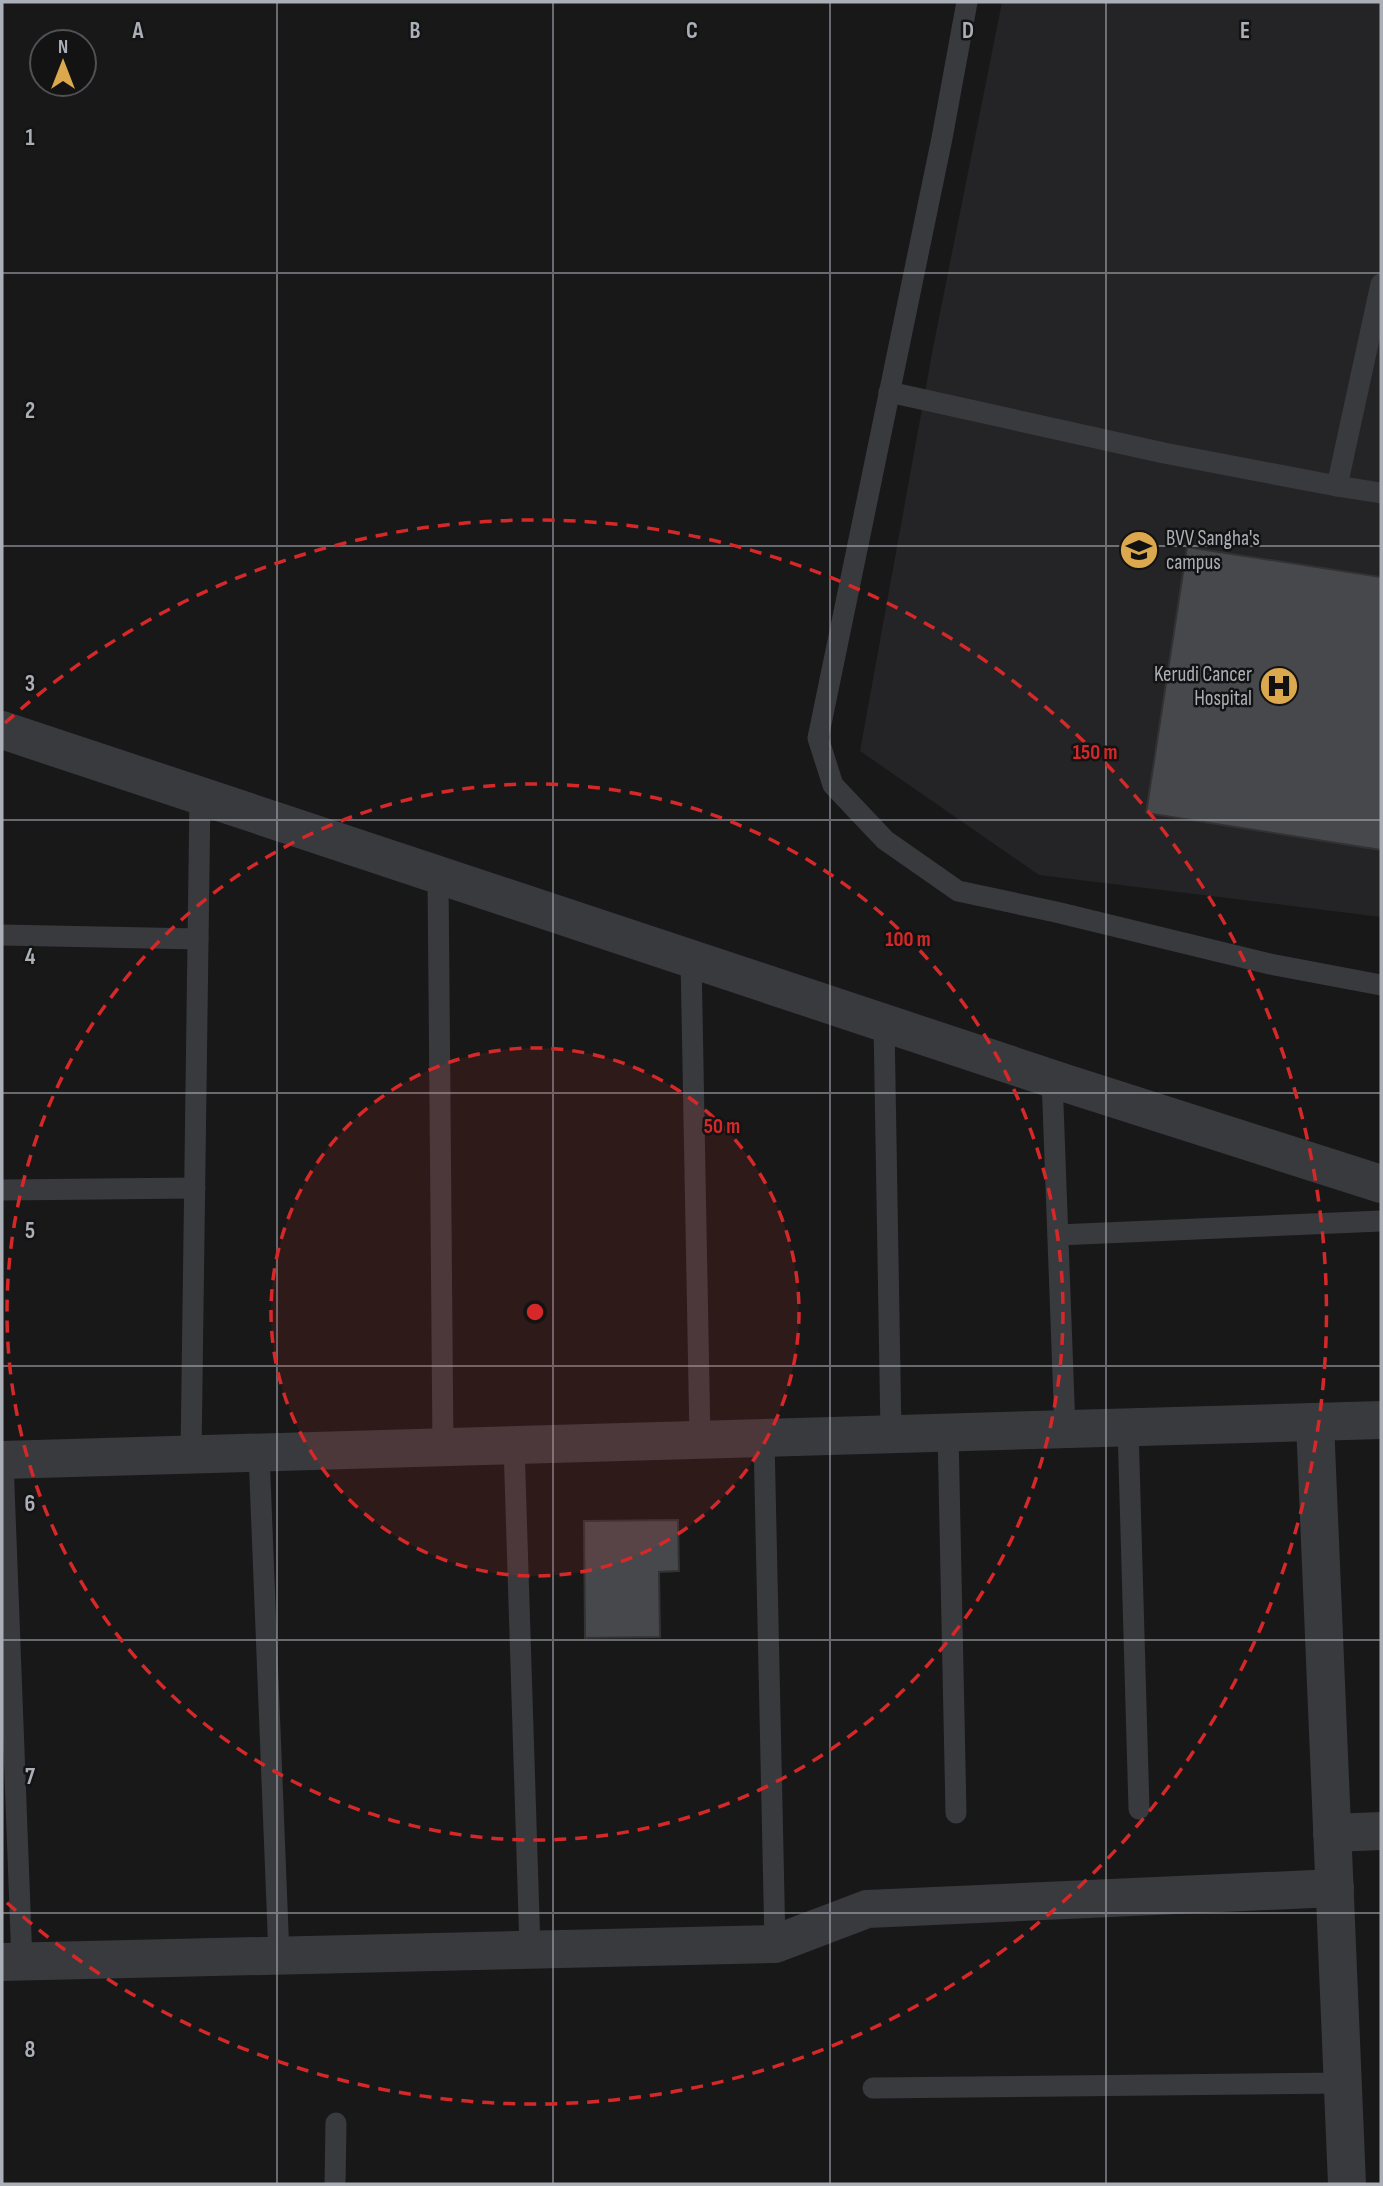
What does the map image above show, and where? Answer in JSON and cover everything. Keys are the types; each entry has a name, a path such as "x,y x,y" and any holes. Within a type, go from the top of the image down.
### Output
{"street":[{"path":"2,730 884,1023 1381,1184"},
{"path":"2,1460 1381,1420"},
{"path":"1315,1422 1348,2184"},
{"path":"1332,1833 1381,1831"},
{"path":"12,1962 775,1944 867,1909 1335,1888"}],"lane":[{"path":"967,2 942,138 818,738 833,785 885,840 958,891 1270,964 1381,985"},
{"path":"1338,486 1381,284"},
{"path":"889,392 1164,453 1381,494"},
{"path":"191,1455 201,796"},
{"path":"438,875 443,1448"},
{"path":"2,935 198,939"},
{"path":"691,959 700,1440"},
{"path":"884,1023 891,1434"},
{"path":"1052,1078 1065,1429"},
{"path":"2,1190 195,1188"},
{"path":"1058,1236 1381,1221"},
{"path":"1128,1427 1139,1809"},
{"path":"948,1432 956,1813"},
{"path":"764,1438 775,1944"},
{"path":"514,1445 530,1949"},
{"path":"259,1453 279,1956"},
{"path":"2,1460 12,1962"},
{"path":"873,2088 1343,2083"},
{"path":"335,2184 336,2123"}],"shaded area":[{"name":"BVV Sangha's campus","path":"1002,2 1381,2 1381,917 1039,875 860,751 933,348"}],"building":[{"path":"1187,547 1381,577 1381,850 1146,813"},
{"path":"678,1520 679,1571 659,1572 660,1637 585,1638 584,1521"}],"place":[{"name":"BVV Sangha's campus","path":"1139,550"},
{"name":"Kerudi Cancer Hospital","path":"1279,686"}]}
